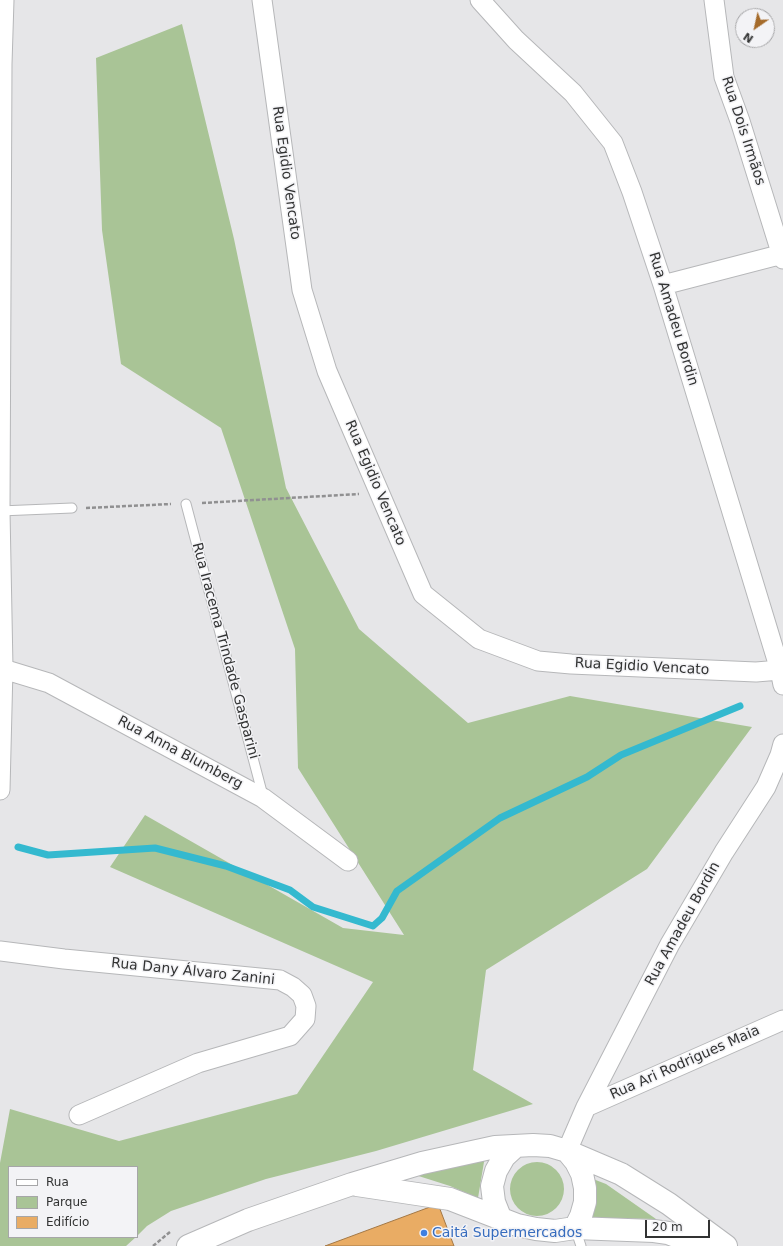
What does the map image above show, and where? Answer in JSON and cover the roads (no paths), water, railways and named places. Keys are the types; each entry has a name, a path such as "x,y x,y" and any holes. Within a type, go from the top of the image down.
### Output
{"main road":[{"path":"188,1246 248,1220 352,1184 422,1163 495,1147 533,1145 550,1146 567,1151 621,1174 669,1204 726,1246"},
{"path":"500,1217 494,1202 492,1186 496,1170 504,1157 516,1146"},
{"path":"567,1151 576,1162 582,1174 585,1188 585,1202 578,1237"},
{"path":"352,1184 450,1199 518,1225 555,1231 578,1237 654,1231 668,1233 701,1246"}],"street":[{"path":"0,790 2,668 0,511 2,64 4,0"},
{"name":"Rua Egidio Vencato","path":"262,0 302,290 327,371 423,594 479,638 538,661 571,664 756,672 782,677"},
{"name":"Rua Amadeu Bordin","path":"480,0 516,40 573,92 613,143 632,192 663,285 782,677"},
{"name":"Rua Dois Irmãos","path":"714,0 724,77 740,121 783,256"},
{"path":"663,285 783,256"},
{"name":"Rua Anna Blumberg","path":"2,668 49,683 264,798 348,861"},
{"name":"Rua Amadeu Bordin","path":"567,1151 586,1107 670,944 724,852 766,787 780,755 783,744"},
{"name":"Rua Dany Álvaro Zanini","path":"0,951 64,959 280,980 293,987 302,995 306,1006 305,1019 290,1036 198,1063 79,1115"},
{"name":"Rua Ari Rodrigues Maia","path":"586,1107 783,1020"}],"lane":[{"name":"Rua Iracema Trindade Gasparini","path":"186,504 264,798"},
{"path":"0,511 72,508"}],"waterway":[{"path":"18,847 48,855 155,848 226,866 290,890 313,907 373,926 382,918 397,891 500,818 587,777 621,755 740,706"}],"place":[{"name":"Caitá Supermercados","path":"424,1233"}]}
